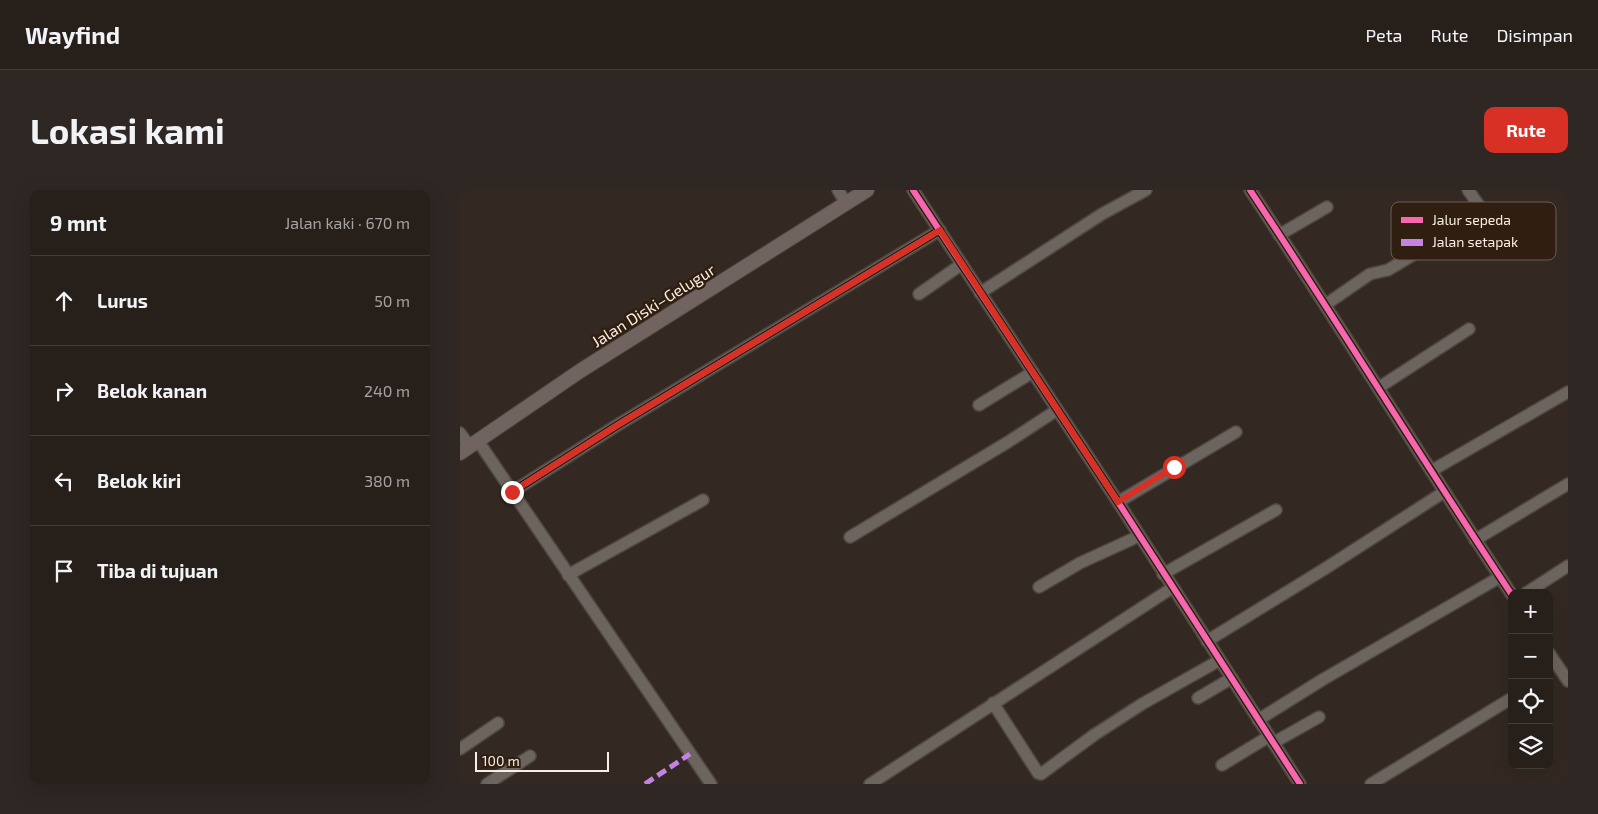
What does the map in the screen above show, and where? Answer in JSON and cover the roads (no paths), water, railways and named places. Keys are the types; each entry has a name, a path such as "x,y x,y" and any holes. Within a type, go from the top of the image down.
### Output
{"main road":[{"name":"Jalan Diski–Gelugur","path":"469,447 580,371 867,190"}],"street":[{"path":"838,190 846,203"},
{"path":"913,190 1300,784"},
{"path":"980,293 1102,214 1146,190"},
{"path":"1250,190 1508,589"},
{"path":"1468,190 1477,202"},
{"path":"1280,235 1326,207"},
{"path":"512,492 616,426 940,230"},
{"path":"1325,305 1370,274 1388,270 1404,260"},
{"path":"919,294 962,264"},
{"path":"1378,388 1469,329"},
{"path":"979,405 1033,372"},
{"path":"1431,471 1568,392"},
{"path":"850,536 1008,442 1057,410"},
{"path":"1118,502 1236,432"},
{"path":"460,433 469,447 512,492 711,784"},
{"path":"1476,540 1568,484"},
{"path":"1207,641 1326,568 1444,492"},
{"path":"568,575 703,500"},
{"path":"1163,574 1276,510"},
{"path":"1039,587 1080,563 1139,536"},
{"path":"1532,589 1568,566"},
{"path":"1258,720 1322,680 1500,577"},
{"path":"870,784 1172,588"},
{"path":"993,704 1040,774 1094,735 1142,704 1220,660"},
{"path":"1554,671 1568,681"},
{"path":"1198,698 1232,678"},
{"path":"1371,784 1508,700"},
{"path":"1222,765 1319,717"},
{"path":"460,749 498,723"},
{"path":"487,784 530,756"}]}
